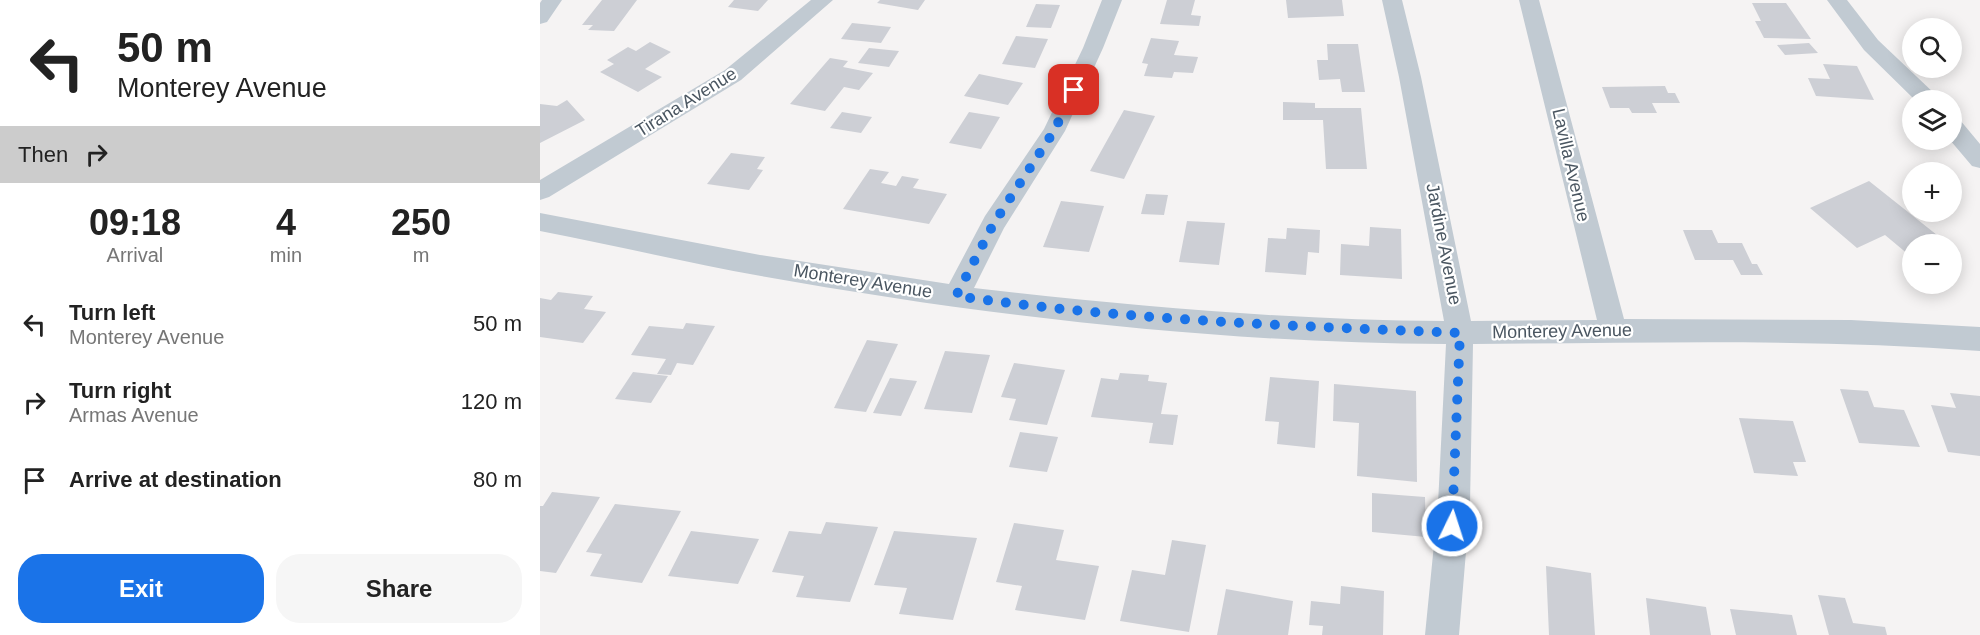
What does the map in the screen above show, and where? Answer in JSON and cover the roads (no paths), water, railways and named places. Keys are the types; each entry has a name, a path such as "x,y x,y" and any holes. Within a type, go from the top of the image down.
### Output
{"street":[{"path":"540,18 552,0"},
{"name":"Tirana Avenue","path":"540,191 733,75 823,0"},
{"path":"956,296 994,223 1054,131 1093,48 1112,0"},
{"name":"Jardine Avenue","path":"1392,0 1420,123 1460,333 1454,504 1442,635"},
{"name":"Lavilla Avenue","path":"1529,0 1558,104 1579,204 1613,330"},
{"path":"1837,0 1871,45 1918,90"},
{"path":"1962,138 1980,160"},
{"name":"Monterey Avenue","path":"540,222 690,253 956,296 1122,315 1232,324 1460,333 1820,329 1980,339"}]}
